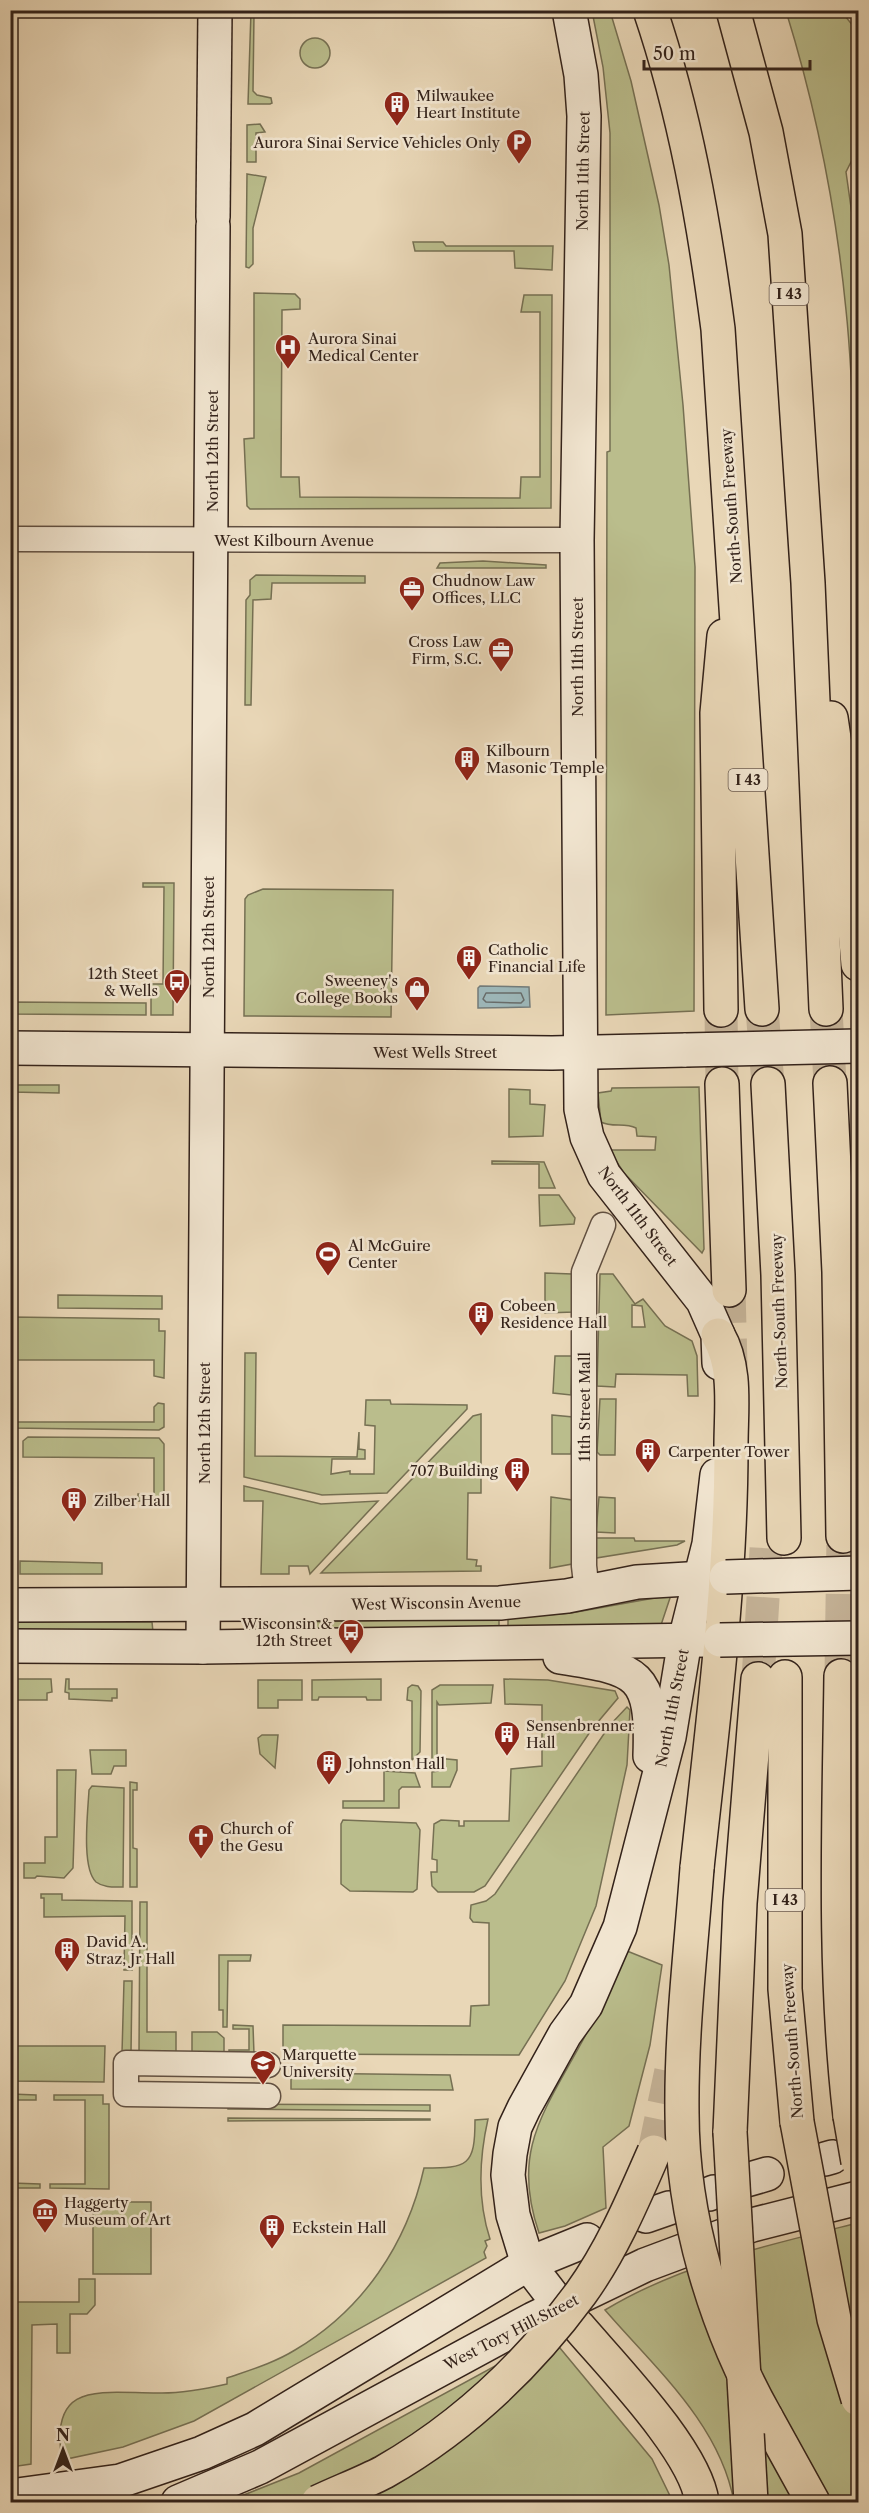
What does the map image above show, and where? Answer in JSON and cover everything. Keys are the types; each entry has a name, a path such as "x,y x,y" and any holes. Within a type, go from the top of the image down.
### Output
{"highway":[{"name":"North-South Freeway","path":"650,10 675,95 709,258 718,329 735,551 762,1009"},
{"name":"I 43","path":"734,10 766,132 785,234 808,583 826,1009"},
{"path":"721,1010 717,713 719,674 735,551"},
{"path":"808,583 838,758 858,963"},
{"path":"830,1083 839,1272 843,1536"},
{"path":"722,1084 729,1290"},
{"name":"North-South Freeway","path":"768,1084 782,1368 775,1536"},
{"path":"718,1335 728,1353 731,1373 731,1489 714,1577 720,1640 697,1868 687,2004 682,2114 685,2160 693,2214 708,2276 727,2338 813,2502"},
{"path":"839,2159 850,2116 842,2047 840,1983 841,1676 858,1850"},
{"name":"North-South Freeway","path":"751,2502 730,2132 740,1903 771,1678 786,1989 797,2122 834,2319 858,2399"},
{"path":"318,2502 382,2473 414,2453 479,2405 516,2371 581,2292 626,2217 654,2152"},
{"path":"578,2326 677,2447 690,2466 702,2502"}],"street":[{"name":"North 12th Street","path":"203,1647 215,10"},
{"name":"North 11th Street","path":"569,10 581,75 584,116 577,540 581,1109 587,1137 597,1162 618,1194 695,1291 710,1315 718,1335"},
{"name":"West Kilbourn Avenue","path":"10,539 577,540"},
{"name":"West Wells Street","path":"10,1048 579,1052 858,1046"},
{"name":"11th Street Mall","path":"587,1592 584,1566 584,1272 603,1225"},
{"name":"West Wisconsin Avenue","path":"10,1605 500,1603 587,1592 636,1582 714,1577 858,1573"},
{"name":"North 11th Street","path":"551,2294 528,2264 509,2195 510,2154 516,2127 538,2080 586,2005 610,1952 629,1896 669,1737 685,1640 714,1577"},
{"path":"10,1646 203,1647 858,1638"},
{"path":"440,1643 601,1663 629,1672 645,1691 651,1717 648,1786 642,1839"},
{"path":"268,2065 126,2063 126,2094 268,2096"},
{"name":"West Tory Hill Street","path":"178,2502 260,2467 533,2319 645,2265 752,2225 858,2198"},
{"path":"10,2496 120,2481 202,2453 255,2428 528,2264 587,2240"}],"green space":[{"path":"251,11 272,11 269,14 254,14 253,91 257,95 271,98 272,103 270,104 248,104"},
{"path":"592,11 610,11 631,81 659,205 669,265 683,405 695,567 694,1011 606,1015 610,133 603,67"},
{"path":"786,11 841,11 858,32 858,148 846,172 858,257 858,537 851,367 837,234 816,121"},
{"path":"315,38 326,42 330,53 326,64 315,68 304,64 300,53 304,42"},
{"path":"260,124 265,132 256,133 256,162 247,162 247,125"},
{"path":"247,174 266,177 253,228 253,264 249,268 246,267"},
{"path":"413,242 443,242 446,246 553,246 552,270 515,268 514,251 415,251"},
{"path":"254,293 295,294 300,299 300,309 282,310 281,477 299,477 300,497 520,498 521,477 540,477 540,312 521,312 524,295 552,295 551,508 250,509 247,506 244,439 254,438"},
{"path":"483,561 546,565 546,568 437,568 440,563"},
{"path":"256,575 365,576 365,583 272,583 271,599 253,600 251,705 245,705 246,600 250,595 250,580"},
{"path":"143,883 174,883 173,1015 151,1015 151,984 163,984 164,887 143,887"},
{"path":"263,889 393,890 391,1017 244,1016 245,899 248,895"},
{"path":"11,1002 146,1003 146,1015 11,1014"},
{"path":"11,1085 59,1085 59,1093 11,1092"},
{"path":"699,1087 704,1249 702,1253 624,1173 609,1150 655,1150 656,1137 637,1136 636,1128 632,1126 610,1125 601,1122 598,1093 611,1091 612,1088"},
{"path":"509,1089 530,1090 530,1104 545,1105 543,1136 509,1137"},
{"path":"492,1161 544,1162 555,1188 539,1188 539,1164 492,1164"},
{"path":"539,1195 559,1195 575,1218 574,1224 540,1226"},
{"path":"545,1273 572,1274 574,1312 545,1313"},
{"path":"600,1274 613,1274 635,1304 643,1299 665,1326 692,1341 697,1356 698,1396 688,1396 687,1375 616,1374 615,1387 597,1386","holes":["632,1305 642,1306 645,1327 632,1327"]},
{"path":"58,1295 162,1296 162,1309 58,1308"},
{"path":"11,1317 159,1319 159,1331 165,1331 164,1378 154,1376 154,1360 11,1360"},
{"path":"245,1353 256,1353 255,1456 357,1457 359,1432 359,1449 365,1450 365,1459 332,1459 331,1474 350,1471 350,1474 374,1474 375,1426 365,1425 366,1400 390,1400 391,1404 467,1405 467,1409 387,1493 322,1495 244,1477"},
{"path":"555,1356 572,1356 571,1395 553,1393"},
{"path":"600,1399 616,1399 615,1455 600,1455 597,1452"},
{"path":"158,1403 164,1404 164,1427 159,1430 11,1428 11,1422 154,1422 154,1407"},
{"path":"481,1414 481,1493 468,1493 467,1559 477,1560 476,1566 481,1566 481,1571 321,1573 473,1416"},
{"path":"552,1415 573,1417 571,1454 552,1454"},
{"path":"28,1437 159,1438 164,1444 164,1501 138,1501 138,1494 154,1494 154,1458 23,1457 23,1441"},
{"path":"244,1486 321,1504 378,1501 310,1574 308,1566 289,1566 289,1574 261,1574 263,1501 244,1501"},
{"path":"551,1497 572,1500 572,1564 550,1568"},
{"path":"599,1497 615,1498 615,1533 596,1532"},
{"path":"596,1538 685,1541 677,1545 596,1558"},
{"path":"20,1561 102,1563 102,1574 20,1574"},
{"path":"671,1595 661,1625 508,1627 508,1618 571,1613"},
{"path":"499,1618 499,1627 253,1631 253,1623"},
{"path":"11,1622 152,1622 153,1632 11,1631"},
{"path":"10,1679 51,1679 52,1692 47,1693 47,1700 14,1700 11,1695"},
{"path":"66,1679 69,1679 69,1689 117,1689 117,1698 112,1698 112,1701 69,1699 69,1693 65,1692"},
{"path":"381,1679 381,1700 367,1700 366,1697 319,1697 318,1700 312,1700 312,1680"},
{"path":"504,1679 548,1680 615,1691 618,1698 592,1729 485,1886 474,1892 438,1892 432,1886 431,1872 437,1872 437,1860 432,1859 434,1824 441,1820 459,1821 459,1826 464,1826 464,1821 509,1821 511,1769 542,1766 542,1705 505,1704"},
{"path":"258,1680 302,1680 302,1700 278,1700 278,1708 258,1708"},
{"path":"412,1685 418,1686 421,1691 420,1752 412,1760 412,1701 407,1700 408,1688"},
{"path":"440,1685 493,1685 491,1703 439,1705 437,1702 437,1758 457,1760 457,1770 450,1787 432,1787 432,1772 438,1771 438,1760 432,1760 432,1690"},
{"path":"627,1707 630,1710 627,1765 596,1906 565,1981 519,2055 286,2054 283,2050 283,2025 470,2026 471,2006 489,2005 489,1923 473,1922 470,1918 471,1905 486,1901 495,1894 610,1725"},
{"path":"262,1735 278,1735 275,1768 260,1754 258,1738"},
{"path":"90,1750 126,1750 126,1766 114,1766 111,1774 92,1774"},
{"path":"57,1770 76,1770 73,1868 64,1878 37,1876 24,1878 24,1863 45,1863 45,1837 57,1837"},
{"path":"384,1771 415,1773 420,1787 402,1787 399,1790 399,1808 343,1808 343,1801 384,1801"},
{"path":"130,1782 137,1783 137,1790 133,1790 133,1848 137,1849 137,1887 130,1887"},
{"path":"92,1786 124,1788 123,1887 102,1885 96,1882 91,1875 86,1839 89,1790"},
{"path":"343,1820 416,1823 420,1830 417,1889 413,1892 350,1891 341,1884 341,1824"},
{"path":"41,1894 62,1894 62,1900 132,1901 132,1970 124,1970 125,1916 44,1917 44,1898 41,1898"},
{"path":"140,1902 147,1902 147,2032 176,2032 176,2053 139,2053"},
{"path":"627,1951 662,1965 650,2045 629,2126 603,2147 606,2208 565,2226 539,2233 531,2205 528,2180 534,2136 552,2095 591,2025"},
{"path":"219,1955 251,1955 250,1961 228,1961 227,2027 223,2027 223,2010 219,2010"},
{"path":"124,1981 132,1981 131,2053 122,2053"},
{"path":"233,2025 253,2026 254,2054 229,2053 229,2050 249,2050 249,2029 233,2029"},
{"path":"192,2032 217,2032 224,2038 224,2053 192,2053"},
{"path":"11,2046 105,2046 104,2082 11,2081"},
{"path":"291,2073 450,2075 453,2090 291,2089"},
{"path":"11,2094 36,2095 36,2100 11,2100"},
{"path":"54,2095 103,2095 103,2104 109,2104 109,2189 50,2188 50,2184 85,2184 85,2100 54,2100"},
{"path":"228,2104 430,2105 430,2111 228,2109"},
{"path":"228,2118 430,2119 430,2120 228,2121"},
{"path":"488,2119 481,2164 481,2194 490,2239 485,2241 486,2258 194,2421 123,2447 62,2460 60,2433 64,2415 72,2403 85,2396 120,2392 178,2392 227,2384 227,2378 279,2359 319,2334 361,2295 379,2273 406,2223 424,2168 451,2167 466,2161 473,2147 475,2120"},
{"path":"11,2183 40,2184 40,2188 11,2188"},
{"path":"93,2202 151,2202 151,2274 93,2274"},
{"path":"858,2223 858,2502 734,2502 715,2447 700,2422 683,2398 605,2310 664,2280 696,2268 760,2248"},
{"path":"79,2279 95,2279 95,2305 87,2314 70,2314 70,2353 57,2353 57,2324 32,2325 31,2464 11,2467 11,2302 79,2302"},
{"path":"550,2336 652,2459 673,2502 226,2502 299,2473"}],"water":[{"path":"480,986 529,987 530,1007 478,1008 478,988"}],"tunnel":[{"path":"762,1009 768,1084"},
{"path":"826,1009 830,1083"},
{"path":"721,1010 722,1084"},
{"path":"729,1290 731,1366"},
{"path":"758,1679 767,1534"},
{"path":"841,1676 843,1536"},
{"path":"654,2152 674,2056"}],"place":[{"name":"Milwaukee Heart Institute","path":"397,127"},
{"name":"Aurora Sinai Service Vehicles Only","path":"519,165"},
{"name":"Aurora Sinai Medical Center","path":"288,370"},
{"name":"Chudnow Law Offices, LLC","path":"412,612"},
{"name":"Cross Law Firm, S.C.","path":"501,673"},
{"name":"Kilbourn Masonic Temple","path":"467,782"},
{"name":"Catholic Financial Life","path":"469,981"},
{"name":"12th Steet & Wells","path":"177,1005"},
{"name":"Sweeney's College Books","path":"417,1012"},
{"name":"Al McGuire Center","path":"328,1277"},
{"name":"Cobeen Residence Hall","path":"481,1337"},
{"name":"Carpenter Tower","path":"648,1474"},
{"name":"707 Building","path":"517,1493"},
{"name":"Zilber Hall","path":"74,1523"},
{"name":"Wisconsin & 12th Street","path":"351,1655"},
{"name":"Sensenbrenner Hall","path":"507,1757"},
{"name":"Johnston Hall","path":"329,1786"},
{"name":"Church of the Gesu","path":"201,1860"},
{"name":"David A. Straz, Jr Hall","path":"67,1973"},
{"name":"Marquette University","path":"263,2086"},
{"name":"Haggerty Museum of Art","path":"45,2234"},
{"name":"Eckstein Hall","path":"272,2250"}]}
